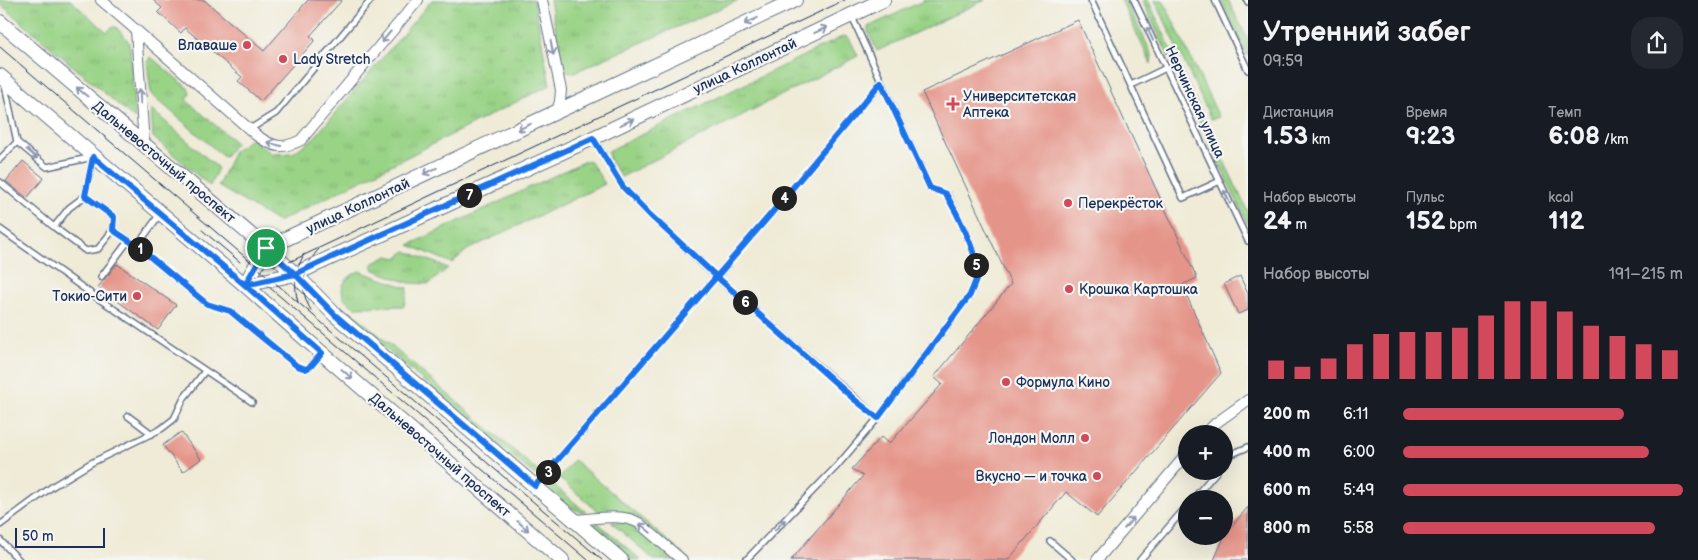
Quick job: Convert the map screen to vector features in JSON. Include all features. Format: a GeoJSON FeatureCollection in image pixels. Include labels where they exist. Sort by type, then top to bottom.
{"type":"FeatureCollection","features":[{"type":"Feature","properties":{"kind":"main road","name":"улица Коллонтай"},"geometry":{"type":"LineString","coordinates":[[266,248],[795,0]]}},
{"type":"Feature","properties":{"kind":"main road","name":"улица Коллонтай"},"geometry":{"type":"LineString","coordinates":[[245,285],[295,274],[593,138],[883,0]]}},
{"type":"Feature","properties":{"kind":"main road","name":"Дальневосточный проспект"},"geometry":{"type":"LineString","coordinates":[[0,22],[266,248],[295,274],[335,315],[621,560]]}},
{"type":"Feature","properties":{"kind":"main road","name":"Дальневосточный проспект"},"geometry":{"type":"LineString","coordinates":[[2,77],[562,560]]}},
{"type":"Feature","properties":{"kind":"main road"},"geometry":{"type":"LineString","coordinates":[[245,285],[266,248]]}},
{"type":"Feature","properties":{"kind":"street"},"geometry":{"type":"LineString","coordinates":[[101,0],[250,130],[274,146],[292,145],[301,140],[418,0]]}},
{"type":"Feature","properties":{"kind":"street"},"geometry":{"type":"LineString","coordinates":[[542,0],[560,90],[557,112]]}},
{"type":"Feature","properties":{"kind":"street"},"geometry":{"type":"LineString","coordinates":[[136,30],[144,144]]}},
{"type":"Feature","properties":{"kind":"street"},"geometry":{"type":"LineString","coordinates":[[1214,425],[1248,400]]}},
{"type":"Feature","properties":{"kind":"street"},"geometry":{"type":"LineString","coordinates":[[1097,560],[1178,464]]}},
{"type":"Feature","properties":{"kind":"street"},"geometry":{"type":"LineString","coordinates":[[575,520],[626,518],[633,520],[682,560]]}},
{"type":"Feature","properties":{"kind":"lane"},"geometry":{"type":"LineString","coordinates":[[250,130],[276,112],[371,0]]}},
{"type":"Feature","properties":{"kind":"lane"},"geometry":{"type":"LineString","coordinates":[[1091,0],[1184,198],[1220,180]]}},
{"type":"Feature","properties":{"kind":"lane","name":"Нерчинская улица"},"geometry":{"type":"LineString","coordinates":[[1134,0],[1248,241]]}},
{"type":"Feature","properties":{"kind":"lane"},"geometry":{"type":"LineString","coordinates":[[1215,0],[1248,70]]}},
{"type":"Feature","properties":{"kind":"lane"},"geometry":{"type":"LineString","coordinates":[[746,560],[837,466],[878,418],[970,295],[977,276],[975,259],[963,224],[946,194],[930,188],[851,15]]}},
{"type":"Feature","properties":{"kind":"lane"},"geometry":{"type":"LineString","coordinates":[[1130,85],[1166,68]]}},
{"type":"Feature","properties":{"kind":"lane"},"geometry":{"type":"LineString","coordinates":[[2,77],[8,94],[18,142],[47,167],[93,157],[85,196],[69,208],[54,227]]}},
{"type":"Feature","properties":{"kind":"lane"},"geometry":{"type":"LineString","coordinates":[[535,486],[770,215],[881,82]]}},
{"type":"Feature","properties":{"kind":"lane"},"geometry":{"type":"LineString","coordinates":[[593,138],[626,190],[650,215],[855,400],[878,418]]}},
{"type":"Feature","properties":{"kind":"lane"},"geometry":{"type":"LineString","coordinates":[[0,159],[18,142]]}},
{"type":"Feature","properties":{"kind":"lane"},"geometry":{"type":"LineString","coordinates":[[0,182],[86,251],[98,249],[113,230],[114,217],[85,196]]}},
{"type":"Feature","properties":{"kind":"lane"},"geometry":{"type":"LineString","coordinates":[[137,246],[160,213]]}},
{"type":"Feature","properties":{"kind":"lane"},"geometry":{"type":"LineString","coordinates":[[0,229],[96,297],[252,402]]}},
{"type":"Feature","properties":{"kind":"lane"},"geometry":{"type":"LineString","coordinates":[[113,230],[137,246],[207,304],[230,311],[297,366],[306,369],[322,353]]}},
{"type":"Feature","properties":{"kind":"lane"},"geometry":{"type":"LineString","coordinates":[[101,277],[129,240]]}},
{"type":"Feature","properties":{"kind":"lane"},"geometry":{"type":"LineString","coordinates":[[0,525],[53,486],[90,463],[162,429],[174,419],[184,398],[205,371]]}},
{"type":"Feature","properties":{"kind":"lane"},"geometry":{"type":"LineString","coordinates":[[128,416],[152,434]]}},
{"type":"Feature","properties":{"kind":"lane"},"geometry":{"type":"LineString","coordinates":[[1233,454],[1248,446]]}},
{"type":"Feature","properties":{"kind":"lane"},"geometry":{"type":"LineString","coordinates":[[1201,490],[1209,480]]}},
{"type":"Feature","properties":{"kind":"lane"},"geometry":{"type":"LineString","coordinates":[[1140,560],[1178,516]]}},
{"type":"Feature","properties":{"kind":"lane"},"geometry":{"type":"LineString","coordinates":[[0,540],[19,560]]}},
{"type":"Feature","properties":{"kind":"lane"},"geometry":{"type":"LineString","coordinates":[[1050,542],[1072,560]]}},
{"type":"Feature","properties":{"kind":"green space"},"geometry":{"type":"Polygon","coordinates":[[[0,0],[70,0],[107,32],[112,27],[116,27],[127,39],[130,47],[135,119],[0,4],[0,0]]]}},
{"type":"Feature","properties":{"kind":"green space"},"geometry":{"type":"Polygon","coordinates":[[[432,0],[534,0],[550,85],[278,222],[218,186],[234,151],[252,138],[272,154],[293,153],[314,138],[432,0]]]}},
{"type":"Feature","properties":{"kind":"green space"},"geometry":{"type":"Polygon","coordinates":[[[550,0],[739,0],[572,73],[563,69],[550,0]]]}},
{"type":"Feature","properties":{"kind":"green space"},"geometry":{"type":"Polygon","coordinates":[[[925,0],[985,0],[877,51],[868,32],[868,27],[925,0]]]}},
{"type":"Feature","properties":{"kind":"green space"},"geometry":{"type":"Polygon","coordinates":[[[1121,0],[1126,0],[1152,55],[1151,64],[1121,0]]]}},
{"type":"Feature","properties":{"kind":"green space"},"geometry":{"type":"Polygon","coordinates":[[[1142,0],[1148,0],[1248,212],[1248,225],[1142,0]]]}},
{"type":"Feature","properties":{"kind":"green space"},"geometry":{"type":"Polygon","coordinates":[[[1155,0],[1163,0],[1219,117],[1211,119],[1155,0]]]}},
{"type":"Feature","properties":{"kind":"green space"},"geometry":{"type":"Polygon","coordinates":[[[1221,0],[1228,0],[1248,40],[1248,56],[1221,0]]]}},
{"type":"Feature","properties":{"kind":"green space"},"geometry":{"type":"Polygon","coordinates":[[[844,36],[849,38],[858,56],[621,177],[609,159],[608,151],[844,36]]]}},
{"type":"Feature","properties":{"kind":"green space"},"geometry":{"type":"Polygon","coordinates":[[[150,57],[189,89],[190,94],[186,100],[236,143],[224,157],[151,94],[147,62],[150,57]]]}},
{"type":"Feature","properties":{"kind":"green space"},"geometry":{"type":"Polygon","coordinates":[[[151,109],[218,168],[210,186],[153,137],[151,109]]]}},
{"type":"Feature","properties":{"kind":"green space"},"geometry":{"type":"Polygon","coordinates":[[[585,161],[590,161],[605,184],[467,250],[452,263],[409,245],[585,161]]]}},
{"type":"Feature","properties":{"kind":"green space"},"geometry":{"type":"Polygon","coordinates":[[[406,251],[448,268],[429,284],[409,283],[374,270],[372,264],[388,256],[396,258],[406,251]]]}},
{"type":"Feature","properties":{"kind":"green space"},"geometry":{"type":"Polygon","coordinates":[[[359,271],[408,288],[404,306],[354,307],[344,298],[342,289],[345,281],[359,271]]]}},
{"type":"Feature","properties":{"kind":"green space"},"geometry":{"type":"Polygon","coordinates":[[[353,313],[539,472],[536,475],[533,474],[346,315],[353,313]]]}},
{"type":"Feature","properties":{"kind":"green space"},"geometry":{"type":"Polygon","coordinates":[[[574,460],[690,560],[686,560],[633,515],[601,514],[559,478],[574,460]]]}},
{"type":"Feature","properties":{"kind":"green space"},"geometry":{"type":"Polygon","coordinates":[[[548,480],[587,513],[575,510],[565,503],[546,485],[548,480]]]}},
{"type":"Feature","properties":{"kind":"green space"},"geometry":{"type":"Polygon","coordinates":[[[611,522],[624,522],[636,527],[674,560],[654,560],[611,522]]]}},
{"type":"Feature","properties":{"kind":"green space"},"geometry":{"type":"Polygon","coordinates":[[[598,523],[641,560],[632,560],[594,526],[594,524],[598,523]]]}},
{"type":"Feature","properties":{"kind":"building"},"geometry":{"type":"Polygon","coordinates":[[[153,0],[204,0],[264,51],[308,0],[342,0],[310,36],[315,40],[261,101],[238,81],[242,77],[185,28],[181,33],[158,12],[162,8],[153,0]]]}},
{"type":"Feature","properties":{"kind":"building"},"geometry":{"type":"Polygon","coordinates":[[[1078,20],[1197,278],[1182,285],[1221,373],[1097,517],[1066,492],[1008,560],[791,560],[863,476],[852,469],[881,437],[889,444],[942,384],[934,377],[1011,284],[922,92],[1078,20]]]}},
{"type":"Feature","properties":{"kind":"building"},"geometry":{"type":"Polygon","coordinates":[[[23,161],[44,178],[27,198],[6,181],[23,161]]]}},
{"type":"Feature","properties":{"kind":"building","name":"Токио-Сити"},"geometry":{"type":"Polygon","coordinates":[[[117,264],[176,305],[158,330],[98,287],[117,264]]]}},
{"type":"Feature","properties":{"kind":"building"},"geometry":{"type":"Polygon","coordinates":[[[1240,276],[1248,294],[1248,310],[1238,314],[1224,284],[1240,276]]]}},
{"type":"Feature","properties":{"kind":"building"},"geometry":{"type":"Polygon","coordinates":[[[181,432],[201,459],[183,472],[163,445],[181,432]]]}},
{"type":"Feature","properties":{"kind":"building"},"geometry":{"type":"Polygon","coordinates":[[[1248,507],[1248,560],[1214,560],[1221,545],[1233,545],[1233,525],[1248,507]]]}},
{"type":"Feature","properties":{"kind":"tram line"},"geometry":{"type":"LineString","coordinates":[[254,263],[263,265],[285,264],[845,0]]}},
{"type":"Feature","properties":{"kind":"tram line"},"geometry":{"type":"LineString","coordinates":[[0,47],[602,560]]}},
{"type":"Feature","properties":{"kind":"tram line"},"geometry":{"type":"LineString","coordinates":[[202,230],[240,262]]}},
{"type":"Feature","properties":{"kind":"tram line"},"geometry":{"type":"LineString","coordinates":[[311,310],[305,294],[304,278],[309,263],[319,249]]}},
{"type":"Feature","properties":{"kind":"tram line"},"geometry":{"type":"LineString","coordinates":[[298,302],[296,278],[304,254]]}},
{"type":"Feature","properties":{"kind":"tram line"},"geometry":{"type":"LineString","coordinates":[[255,275],[588,560]]}},
{"type":"Feature","properties":{"kind":"place","name":"Влаваше"},"geometry":{"type":"Point","coordinates":[247,45]}},
{"type":"Feature","properties":{"kind":"place","name":"Lady Stretch"},"geometry":{"type":"Point","coordinates":[283,59]}},
{"type":"Feature","properties":{"kind":"place","name":"Университетская Аптека"},"geometry":{"type":"Point","coordinates":[953,104]}},
{"type":"Feature","properties":{"kind":"place","name":"Перекрёсток"},"geometry":{"type":"Point","coordinates":[1068,203]}},
{"type":"Feature","properties":{"kind":"place","name":"Крошка Картошка"},"geometry":{"type":"Point","coordinates":[1069,289]}},
{"type":"Feature","properties":{"kind":"place","name":"Токио-Сити"},"geometry":{"type":"Point","coordinates":[137,296]}},
{"type":"Feature","properties":{"kind":"place","name":"Формула Кино"},"geometry":{"type":"Point","coordinates":[1006,382]}},
{"type":"Feature","properties":{"kind":"place","name":"Лондон Молл"},"geometry":{"type":"Point","coordinates":[1085,438]}},
{"type":"Feature","properties":{"kind":"place","name":"Вкусно — и точка"},"geometry":{"type":"Point","coordinates":[1097,476]}},
{"type":"Feature","properties":{"kind":"route"},"geometry":{"type":"LineString","coordinates":[[266,248],[245,285],[93,157],[85,196],[114,217],[113,230],[137,246],[207,304],[230,311],[297,366],[306,369],[322,353],[245,285],[295,274],[335,315],[535,486],[548,473],[716,276],[770,215],[881,82],[930,188],[946,194],[963,224],[975,259],[977,276],[970,295],[878,418],[855,400],[716,276],[650,215],[623,187],[593,138],[295,274],[266,248]]}}]}
